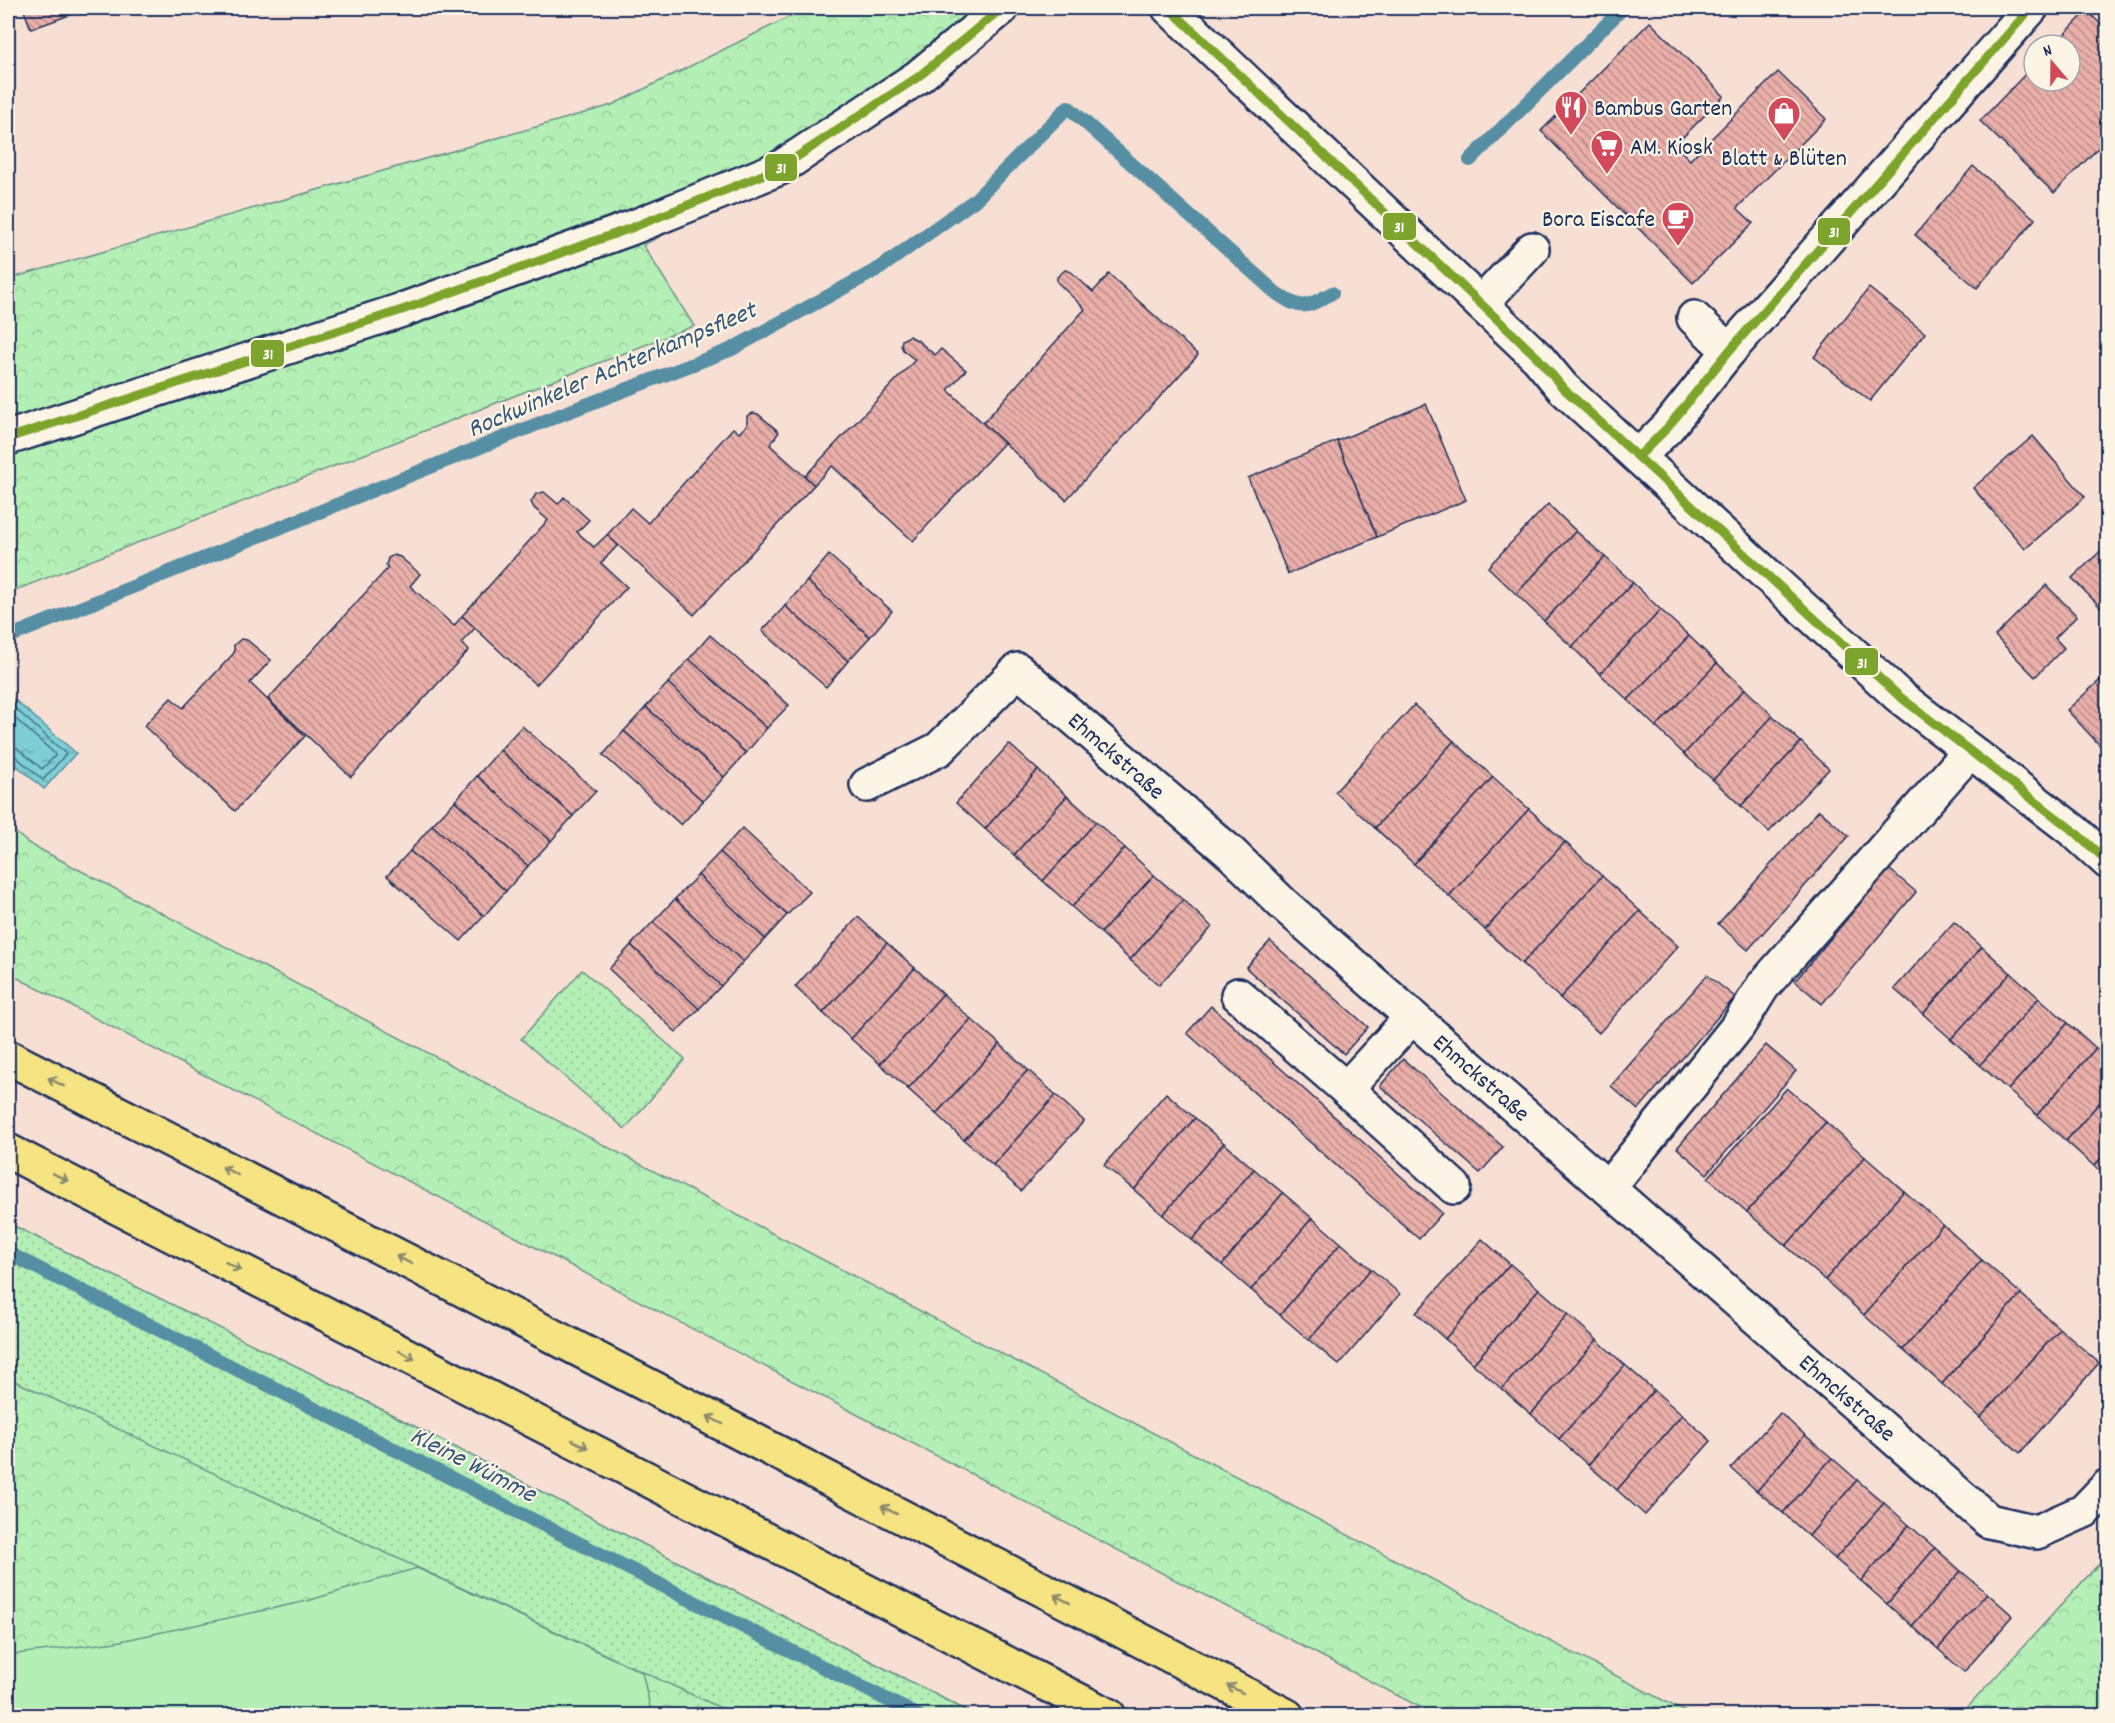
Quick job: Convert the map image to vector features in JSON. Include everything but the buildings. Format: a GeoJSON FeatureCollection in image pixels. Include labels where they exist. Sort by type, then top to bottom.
{"type":"FeatureCollection","features":[{"type":"Feature","properties":{"kind":"highway"},"geometry":{"type":"LineString","coordinates":[[8,1057],[1287,1716]]}},
{"type":"Feature","properties":{"kind":"highway"},"geometry":{"type":"LineString","coordinates":[[8,1151],[1109,1716]]}},
{"type":"Feature","properties":{"kind":"street"},"geometry":{"type":"LineString","coordinates":[[8,438],[402,310],[631,228],[780,168],[918,77],[1002,8]]}},
{"type":"Feature","properties":{"kind":"street"},"geometry":{"type":"LineString","coordinates":[[1168,8],[1538,358],[1563,388],[1899,696],[2076,832],[2108,862]]}},
{"type":"Feature","properties":{"kind":"street"},"geometry":{"type":"LineString","coordinates":[[1639,456],[1668,427],[1730,351],[2031,8]]}},
{"type":"Feature","properties":{"kind":"street"},"geometry":{"type":"LineString","coordinates":[[1481,304],[1532,249]]}},
{"type":"Feature","properties":{"kind":"street"},"geometry":{"type":"LineString","coordinates":[[1694,318],[1730,351]]}},
{"type":"Feature","properties":{"kind":"street","name":"Ehmckstraße"},"geometry":{"type":"LineString","coordinates":[[867,785],[939,749],[1018,670],[1232,854],[1283,903],[1412,1017],[1989,1521],[2037,1532],[2084,1511],[2108,1486]]}},
{"type":"Feature","properties":{"kind":"street"},"geometry":{"type":"LineString","coordinates":[[1609,1187],[1738,1026],[1762,986],[1970,751]]}},
{"type":"Feature","properties":{"kind":"street"},"geometry":{"type":"LineString","coordinates":[[1238,995],[1454,1187]]}},
{"type":"Feature","properties":{"kind":"street"},"geometry":{"type":"LineString","coordinates":[[1346,1089],[1412,1017]]}},
{"type":"Feature","properties":{"kind":"green space"},"geometry":{"type":"Polygon","coordinates":[[[807,8],[1014,8],[785,174],[643,245],[694,326],[8,593],[8,279],[612,105],[807,8]]]}},
{"type":"Feature","properties":{"kind":"green space"},"geometry":{"type":"Polygon","coordinates":[[[8,826],[28,843],[1691,1715],[1435,1715],[8,973],[8,826]]]}},
{"type":"Feature","properties":{"kind":"green space"},"geometry":{"type":"Polygon","coordinates":[[[582,970],[685,1059],[625,1129],[521,1039],[582,970]]]}},
{"type":"Feature","properties":{"kind":"green space"},"geometry":{"type":"Polygon","coordinates":[[[8,1223],[342,1389],[975,1715],[652,1715],[642,1672],[417,1568],[307,1601],[116,1642],[8,1655],[8,1223]]]}},
{"type":"Feature","properties":{"kind":"green space"},"geometry":{"type":"Polygon","coordinates":[[[8,1223],[342,1389],[975,1715],[736,1715],[8,1378],[8,1223]]]}},
{"type":"Feature","properties":{"kind":"green space"},"geometry":{"type":"Polygon","coordinates":[[[8,1378],[736,1715],[8,1716],[8,1378]]]}},
{"type":"Feature","properties":{"kind":"green space"},"geometry":{"type":"Polygon","coordinates":[[[2107,1555],[2107,1715],[1960,1715],[1968,1707],[2107,1555]]]}},
{"type":"Feature","properties":{"kind":"water"},"geometry":{"type":"Polygon","coordinates":[[[8,694],[76,753],[44,789],[8,758],[8,694]]]}},
{"type":"Feature","properties":{"kind":"waterway","name":"Rockwinkeler Achterkampsfleet"},"geometry":{"type":"LineString","coordinates":[[1470,160],[1623,8]]}},
{"type":"Feature","properties":{"kind":"waterway","name":"Rockwinkeler Achterkampsfleet"},"geometry":{"type":"LineString","coordinates":[[8,637],[565,413],[730,350],[880,268],[975,200],[1068,107],[1276,293],[1298,305],[1316,302],[1332,293]]}},
{"type":"Feature","properties":{"kind":"waterway","name":"Kleine Wümme"},"geometry":{"type":"LineString","coordinates":[[8,1253],[919,1716]]}},
{"type":"Feature","properties":{"kind":"transit line","name":"31"},"geometry":{"type":"LineString","coordinates":[[8,438],[402,310],[631,228],[780,168],[918,77],[1002,8]]}},
{"type":"Feature","properties":{"kind":"transit line","name":"31"},"geometry":{"type":"LineString","coordinates":[[1169,8],[1538,358],[1563,388],[1899,696],[2075,832],[2108,862]]}},
{"type":"Feature","properties":{"kind":"transit line","name":"31"},"geometry":{"type":"LineString","coordinates":[[1639,456],[1668,427],[1729,351],[2031,8]]}},
{"type":"Feature","properties":{"kind":"place","name":"Bambus Garten"},"geometry":{"type":"Point","coordinates":[1571,136]}},
{"type":"Feature","properties":{"kind":"place","name":"Blatt & Blüten"},"geometry":{"type":"Point","coordinates":[1784,142]}},
{"type":"Feature","properties":{"kind":"place","name":"AM. Kiosk"},"geometry":{"type":"Point","coordinates":[1607,175]}},
{"type":"Feature","properties":{"kind":"place","name":"Bora Eiscafe"},"geometry":{"type":"Point","coordinates":[1678,247]}}]}
